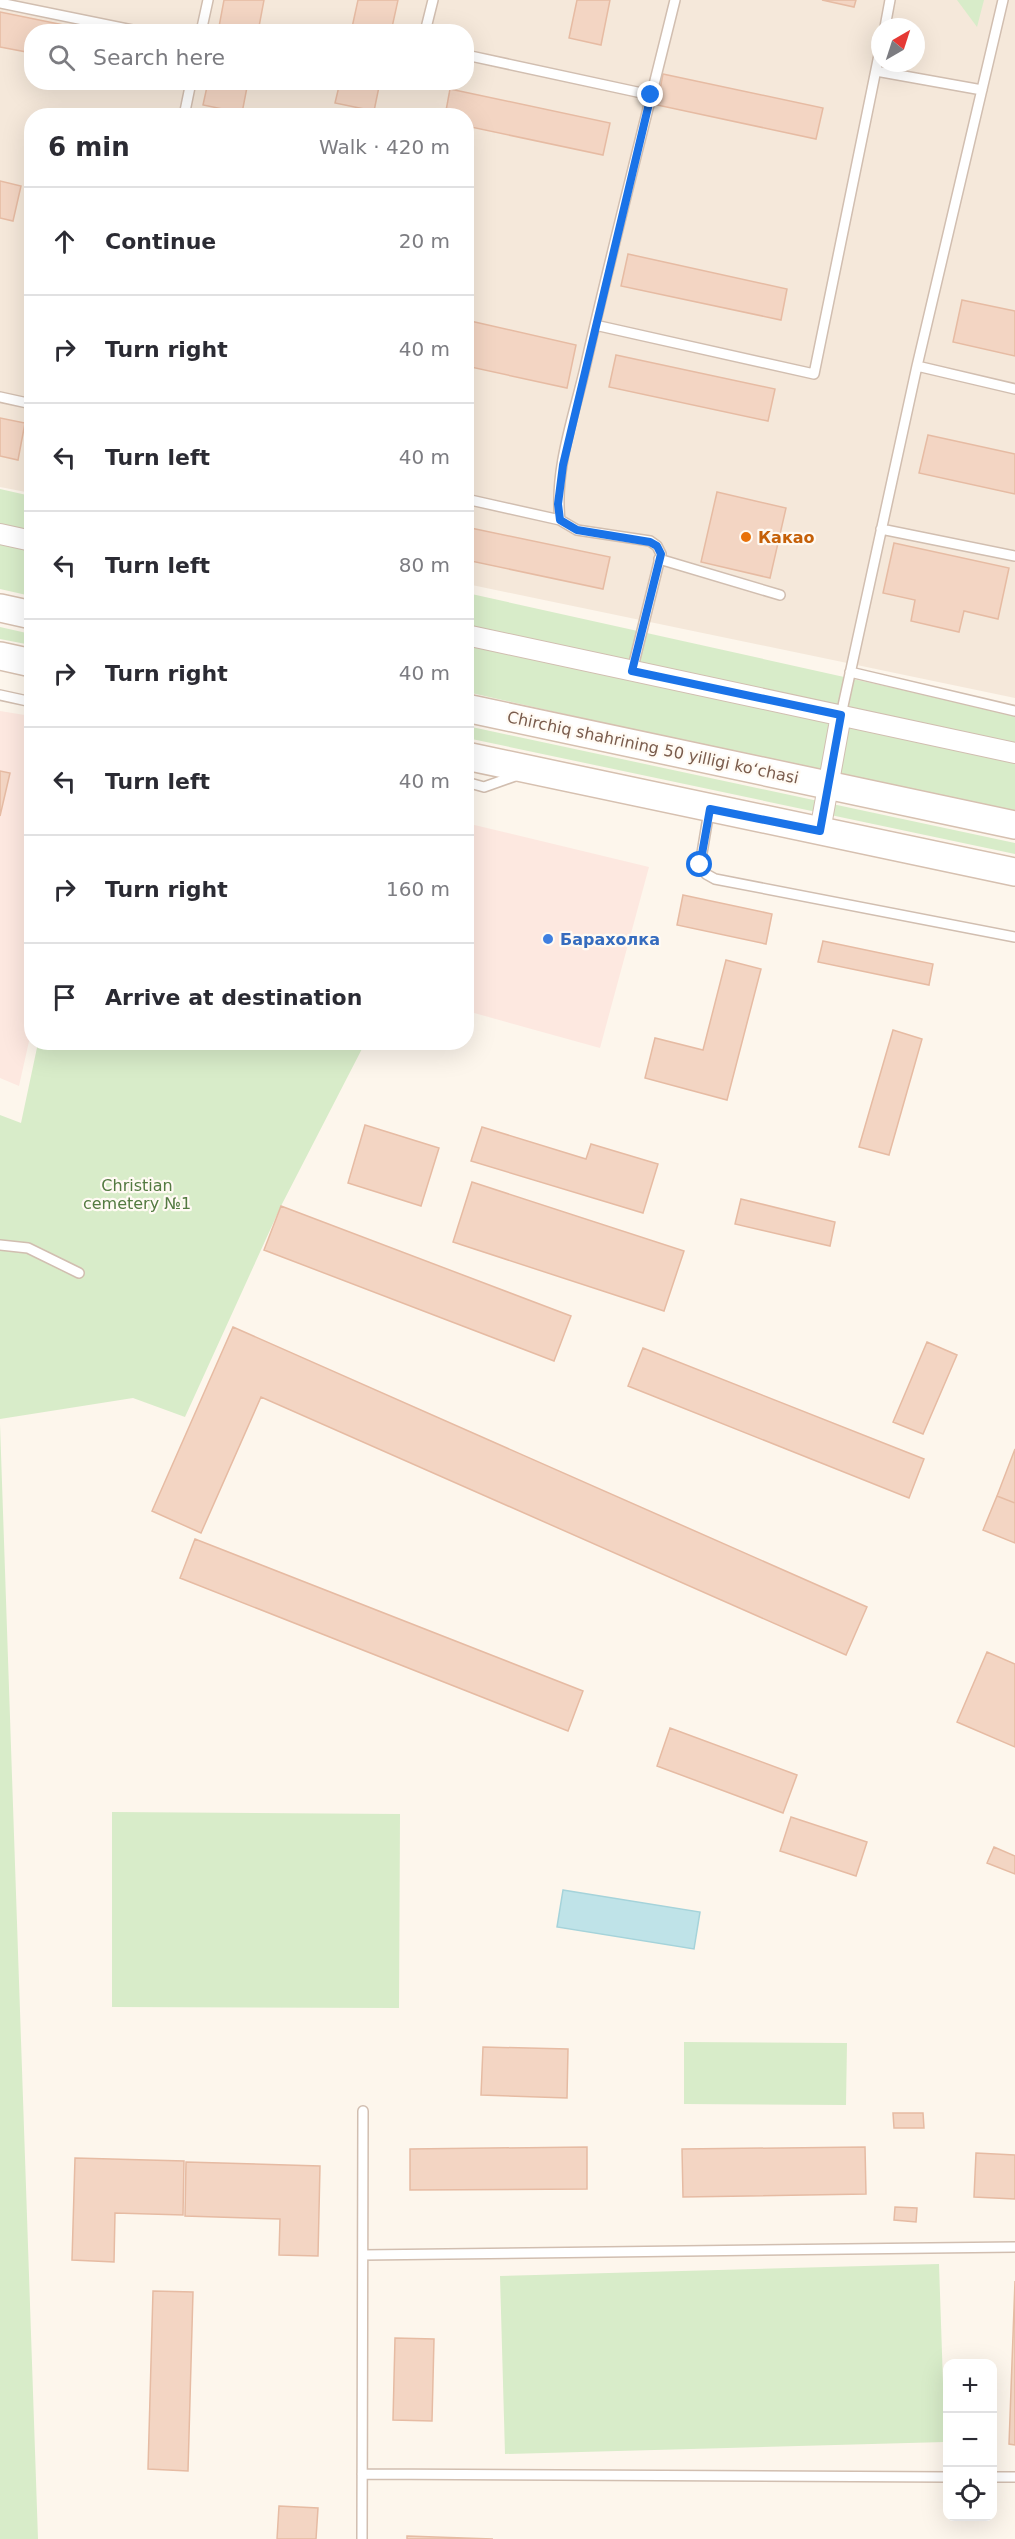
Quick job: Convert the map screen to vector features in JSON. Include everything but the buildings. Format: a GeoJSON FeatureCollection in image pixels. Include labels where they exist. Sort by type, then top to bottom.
{"type":"FeatureCollection","features":[{"type":"Feature","properties":{"kind":"main road"},"geometry":{"type":"LineString","coordinates":[[0,608],[24,613]]}},
{"type":"Feature","properties":{"kind":"main road"},"geometry":{"type":"LineString","coordinates":[[0,656],[24,661]]}},
{"type":"Feature","properties":{"kind":"main road","name":"Chirchiq shahrining 50 yilligi koʻchasi"},"geometry":{"type":"LineString","coordinates":[[474,710],[1015,825]]}},
{"type":"Feature","properties":{"kind":"main road"},"geometry":{"type":"LineString","coordinates":[[474,758],[1015,872]]}},
{"type":"Feature","properties":{"kind":"street"},"geometry":{"type":"LineString","coordinates":[[0,534],[24,539]]}},
{"type":"Feature","properties":{"kind":"street"},"geometry":{"type":"LineString","coordinates":[[474,637],[1015,753]]}},
{"type":"Feature","properties":{"kind":"street"},"geometry":{"type":"LineString","coordinates":[[820,831],[841,715]]}},
{"type":"Feature","properties":{"kind":"lane"},"geometry":{"type":"LineString","coordinates":[[203,24],[208,0]]}},
{"type":"Feature","properties":{"kind":"lane"},"geometry":{"type":"LineString","coordinates":[[427,24],[432,0]]}},
{"type":"Feature","properties":{"kind":"lane"},"geometry":{"type":"LineString","coordinates":[[560,520],[558,504],[563,465],[675,0]]}},
{"type":"Feature","properties":{"kind":"lane"},"geometry":{"type":"LineString","coordinates":[[887,18],[890,0]]}},
{"type":"Feature","properties":{"kind":"lane"},"geometry":{"type":"LineString","coordinates":[[841,715],[917,366],[1003,0]]}},
{"type":"Feature","properties":{"kind":"lane"},"geometry":{"type":"LineString","coordinates":[[0,3],[103,24]]}},
{"type":"Feature","properties":{"kind":"lane"},"geometry":{"type":"LineString","coordinates":[[474,56],[651,95]]}},
{"type":"Feature","properties":{"kind":"lane"},"geometry":{"type":"LineString","coordinates":[[595,325],[814,374],[876,72]]}},
{"type":"Feature","properties":{"kind":"lane"},"geometry":{"type":"LineString","coordinates":[[882,72],[982,90]]}},
{"type":"Feature","properties":{"kind":"lane"},"geometry":{"type":"LineString","coordinates":[[186,108],[189,90]]}},
{"type":"Feature","properties":{"kind":"lane"},"geometry":{"type":"LineString","coordinates":[[917,366],[1015,389]]}},
{"type":"Feature","properties":{"kind":"lane"},"geometry":{"type":"LineString","coordinates":[[0,397],[24,402]]}},
{"type":"Feature","properties":{"kind":"lane"},"geometry":{"type":"LineString","coordinates":[[474,501],[560,520],[577,530],[650,542],[657,546],[661,554],[632,671]]}},
{"type":"Feature","properties":{"kind":"lane"},"geometry":{"type":"LineString","coordinates":[[881,529],[1015,556]]}},
{"type":"Feature","properties":{"kind":"lane"},"geometry":{"type":"LineString","coordinates":[[659,559],[780,595]]}},
{"type":"Feature","properties":{"kind":"lane"},"geometry":{"type":"LineString","coordinates":[[850,672],[1015,711]]}},
{"type":"Feature","properties":{"kind":"lane"},"geometry":{"type":"LineString","coordinates":[[0,695],[24,700]]}},
{"type":"Feature","properties":{"kind":"lane"},"geometry":{"type":"LineString","coordinates":[[474,784],[484,787],[533,770]]}},
{"type":"Feature","properties":{"kind":"lane"},"geometry":{"type":"LineString","coordinates":[[710,809],[700,865],[706,874],[715,879],[1015,937]]}},
{"type":"Feature","properties":{"kind":"lane"},"geometry":{"type":"LineString","coordinates":[[0,1245],[28,1248],[79,1273]]}},
{"type":"Feature","properties":{"kind":"lane"},"geometry":{"type":"LineString","coordinates":[[362,2539],[363,2111]]}},
{"type":"Feature","properties":{"kind":"lane"},"geometry":{"type":"LineString","coordinates":[[363,2255],[1015,2247]]}},
{"type":"Feature","properties":{"kind":"lane"},"geometry":{"type":"LineString","coordinates":[[362,2474],[943,2477]]}},
{"type":"Feature","properties":{"kind":"lane"},"geometry":{"type":"LineString","coordinates":[[997,2477],[1015,2477]]}},
{"type":"Feature","properties":{"kind":"shaded area"},"geometry":{"type":"Polygon","coordinates":[[[0,0],[1015,0],[1015,698],[474,585],[474,108],[24,108],[24,492],[0,487],[0,0]]]}},
{"type":"Feature","properties":{"kind":"shaded area"},"geometry":{"type":"Polygon","coordinates":[[[0,711],[24,715],[24,1050],[27,1050],[19,1086],[0,1078],[0,711]]]}},
{"type":"Feature","properties":{"kind":"shaded area","name":"Барахолка"},"geometry":{"type":"Polygon","coordinates":[[[474,825],[649,867],[600,1048],[474,1013],[474,825]]]}},
{"type":"Feature","properties":{"kind":"green space"},"geometry":{"type":"Polygon","coordinates":[[[957,0],[984,0],[977,27],[957,0]]]}},
{"type":"Feature","properties":{"kind":"green space"},"geometry":{"type":"Polygon","coordinates":[[[0,489],[24,494],[24,594],[0,589],[0,489]]]}},
{"type":"Feature","properties":{"kind":"green space"},"geometry":{"type":"Polygon","coordinates":[[[474,595],[1015,715],[1015,815],[474,694],[474,595]]]}},
{"type":"Feature","properties":{"kind":"green space"},"geometry":{"type":"Polygon","coordinates":[[[0,627],[24,632],[24,644],[0,639],[0,627]]]}},
{"type":"Feature","properties":{"kind":"green space"},"geometry":{"type":"Polygon","coordinates":[[[474,727],[1015,843],[1015,854],[474,739],[474,727]]]}},
{"type":"Feature","properties":{"kind":"green space","name":"Christian cemetery №1"},"geometry":{"type":"Polygon","coordinates":[[[37,1050],[361,1050],[281,1206],[185,1417],[133,1398],[0,1419],[0,1115],[21,1123],[37,1050]]]}},
{"type":"Feature","properties":{"kind":"green space"},"geometry":{"type":"Polygon","coordinates":[[[0,1424],[38,2539],[0,2539],[0,1424]]]}},
{"type":"Feature","properties":{"kind":"green space"},"geometry":{"type":"Polygon","coordinates":[[[112,1812],[400,1814],[399,2008],[112,2007],[112,1812]]]}},
{"type":"Feature","properties":{"kind":"green space"},"geometry":{"type":"Polygon","coordinates":[[[684,2042],[847,2043],[846,2105],[684,2104],[684,2042]]]}},
{"type":"Feature","properties":{"kind":"green space"},"geometry":{"type":"Polygon","coordinates":[[[939,2264],[943,2442],[505,2454],[500,2276],[939,2264]]]}},
{"type":"Feature","properties":{"kind":"water"},"geometry":{"type":"Polygon","coordinates":[[[563,1890],[700,1912],[694,1949],[557,1927],[563,1890]]]}},
{"type":"Feature","properties":{"kind":"place","name":"Какао"},"geometry":{"type":"Point","coordinates":[746,537]}},
{"type":"Feature","properties":{"kind":"place","name":"Барахолка"},"geometry":{"type":"Point","coordinates":[548,939]}},
{"type":"Feature","properties":{"kind":"route"},"geometry":{"type":"LineString","coordinates":[[651,95],[563,465],[558,504],[560,520],[577,530],[650,542],[657,546],[661,554],[632,671],[841,715],[820,831],[710,809],[700,865]]}}]}
